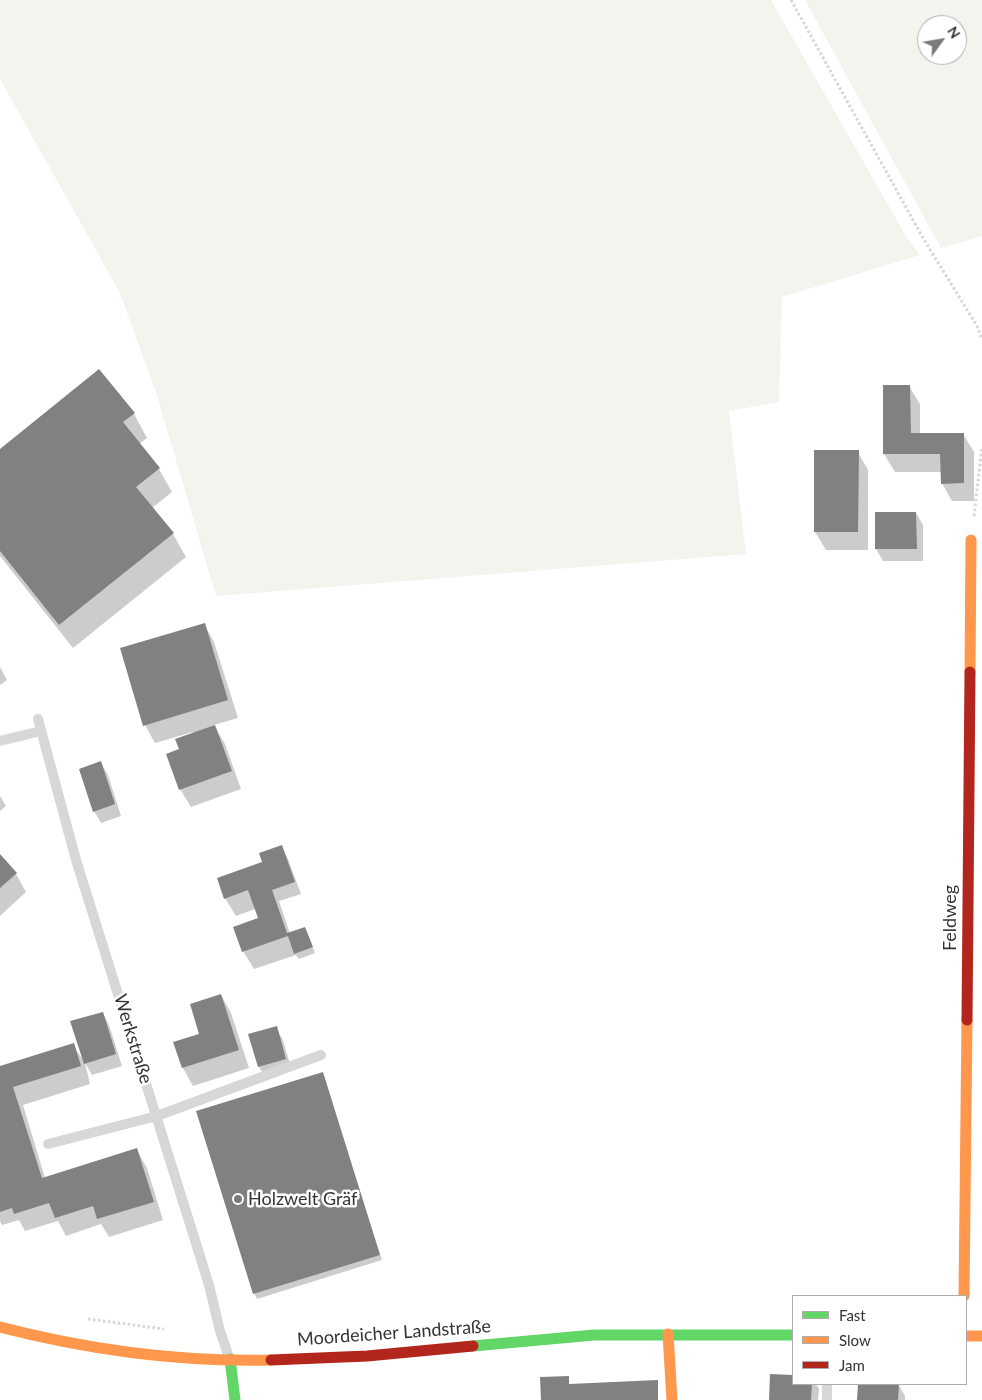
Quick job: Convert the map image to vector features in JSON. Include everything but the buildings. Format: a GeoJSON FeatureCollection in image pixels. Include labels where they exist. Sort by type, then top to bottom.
{"type":"FeatureCollection","features":[{"type":"Feature","properties":{"kind":"street","name":"Feldweg"},"geometry":{"type":"LineString","coordinates":[[964,1295],[971,540]]}},
{"type":"Feature","properties":{"kind":"street","name":"Moordeicher Landstraße"},"geometry":{"type":"LineString","coordinates":[[0,1327],[34,1336],[142,1355],[230,1359],[337,1358],[417,1352],[565,1336],[668,1334],[792,1335]]}},
{"type":"Feature","properties":{"kind":"street"},"geometry":{"type":"LineString","coordinates":[[668,1334],[672,1400]]}},
{"type":"Feature","properties":{"kind":"street"},"geometry":{"type":"LineString","coordinates":[[967,1336],[982,1336]]}},
{"type":"Feature","properties":{"kind":"street"},"geometry":{"type":"LineString","coordinates":[[230,1359],[235,1400]]}},
{"type":"Feature","properties":{"kind":"lane","name":"Werkstraße"},"geometry":{"type":"LineString","coordinates":[[38,718],[76,860],[210,1285],[220,1330],[230,1359]]}},
{"type":"Feature","properties":{"kind":"lane"},"geometry":{"type":"LineString","coordinates":[[0,741],[41,731]]}},
{"type":"Feature","properties":{"kind":"lane"},"geometry":{"type":"LineString","coordinates":[[48,1144],[157,1116],[321,1055]]}},
{"type":"Feature","properties":{"kind":"lane"},"geometry":{"type":"LineString","coordinates":[[827,1385],[828,1400]]}},
{"type":"Feature","properties":{"kind":"path"},"geometry":{"type":"LineString","coordinates":[[791,0],[923,238],[972,318],[982,340]]}},
{"type":"Feature","properties":{"kind":"path"},"geometry":{"type":"LineString","coordinates":[[971,540],[982,447]]}},
{"type":"Feature","properties":{"kind":"path"},"geometry":{"type":"LineString","coordinates":[[81,1318],[166,1329]]}},
{"type":"Feature","properties":{"kind":"shaded area"},"geometry":{"type":"Polygon","coordinates":[[[0,0],[771,0],[907,238],[920,255],[782,297],[779,402],[729,411],[746,554],[216,596],[156,392],[119,291],[0,79],[0,0]]]}},
{"type":"Feature","properties":{"kind":"shaded area"},"geometry":{"type":"Polygon","coordinates":[[[805,0],[982,0],[982,236],[941,248],[805,0]]]}},
{"type":"Feature","properties":{"kind":"traffic: fast"},"geometry":{"type":"LineString","coordinates":[[473,1346],[594,1335],[792,1335]]}},
{"type":"Feature","properties":{"kind":"traffic: fast"},"geometry":{"type":"LineString","coordinates":[[230,1359],[235,1400]]}},
{"type":"Feature","properties":{"kind":"traffic: slow"},"geometry":{"type":"LineString","coordinates":[[970,672],[971,540]]}},
{"type":"Feature","properties":{"kind":"traffic: slow"},"geometry":{"type":"LineString","coordinates":[[964,1295],[967,1020]]}},
{"type":"Feature","properties":{"kind":"traffic: slow"},"geometry":{"type":"LineString","coordinates":[[0,1327],[67,1342],[134,1353],[202,1359],[271,1360]]}},
{"type":"Feature","properties":{"kind":"traffic: slow"},"geometry":{"type":"LineString","coordinates":[[668,1334],[672,1400]]}},
{"type":"Feature","properties":{"kind":"traffic: slow"},"geometry":{"type":"LineString","coordinates":[[967,1336],[982,1336]]}},
{"type":"Feature","properties":{"kind":"traffic: jam"},"geometry":{"type":"LineString","coordinates":[[967,1020],[970,672]]}},
{"type":"Feature","properties":{"kind":"traffic: jam"},"geometry":{"type":"LineString","coordinates":[[271,1360],[367,1356],[473,1346]]}},
{"type":"Feature","properties":{"kind":"place","name":"Holzwelt Gräf"},"geometry":{"type":"Point","coordinates":[238,1199]}}]}
